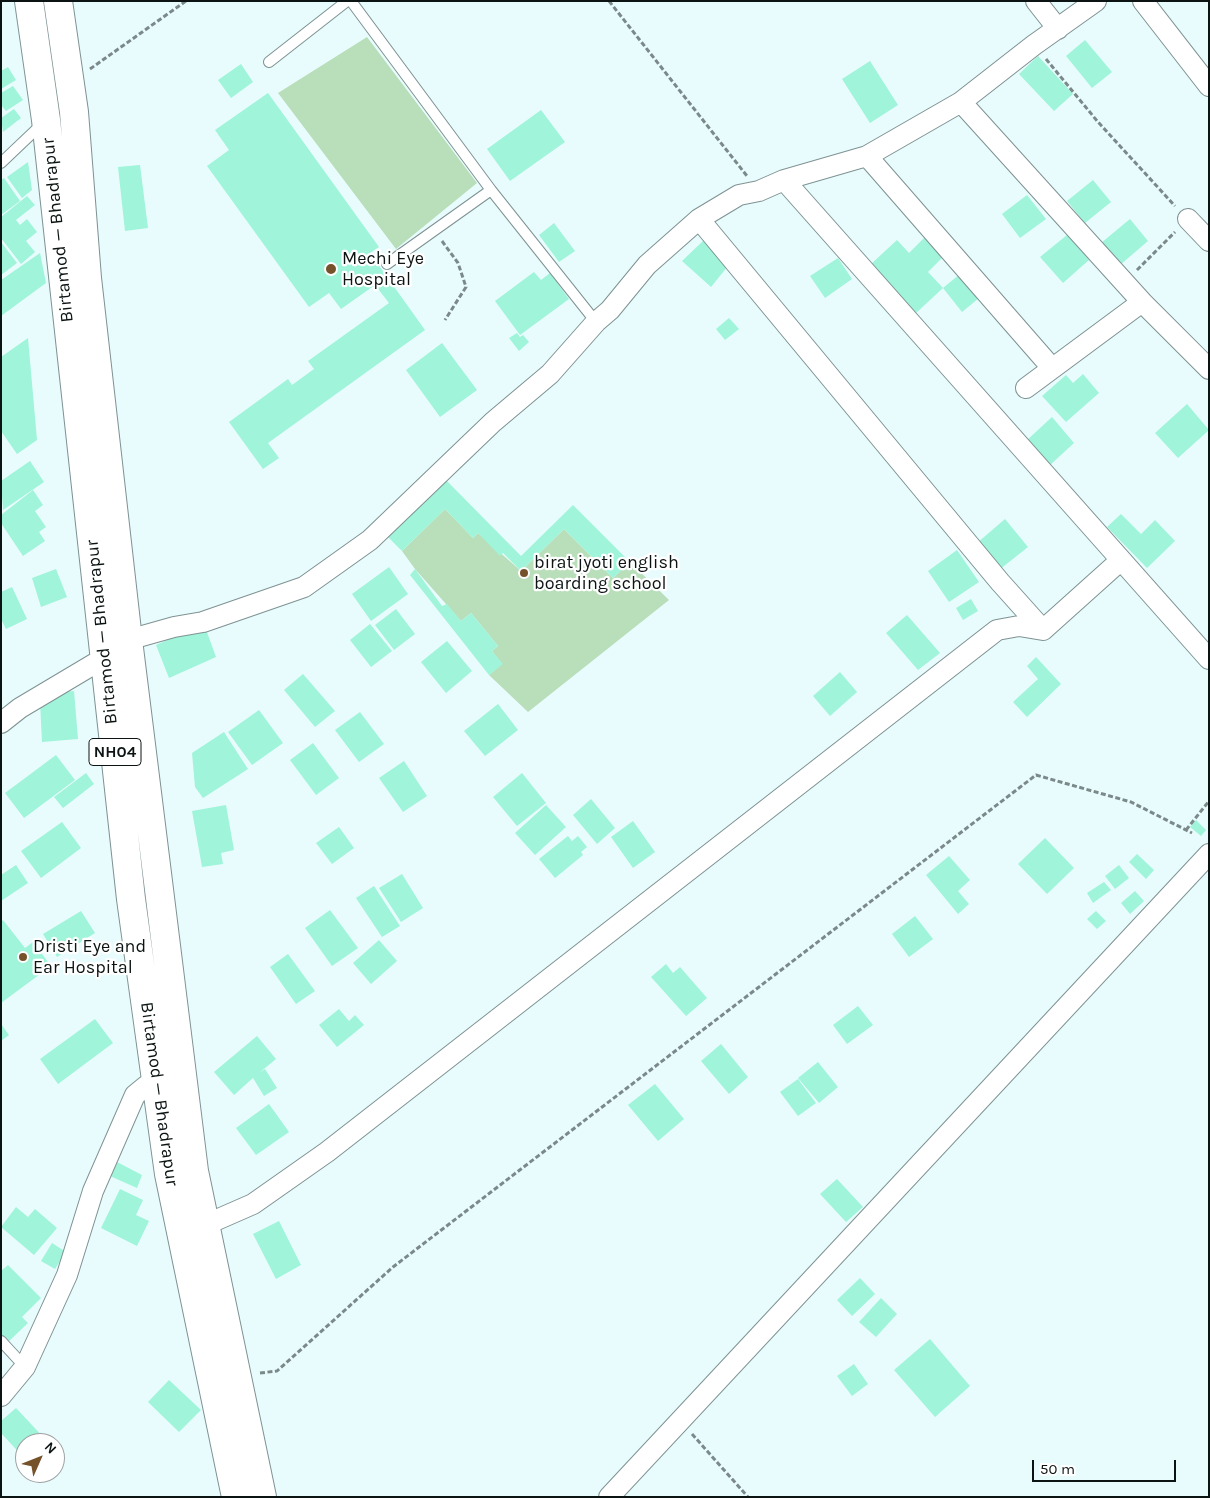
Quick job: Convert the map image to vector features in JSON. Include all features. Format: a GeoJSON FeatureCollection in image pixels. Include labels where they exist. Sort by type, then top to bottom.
{"type":"FeatureCollection","features":[{"type":"Feature","properties":{"kind":"main road","name":"Birtamod — Bhadrapur"},"geometry":{"type":"LineString","coordinates":[[29,1],[46,120],[75,277],[128,640],[162,1030],[156,1083],[169,1174],[236,1497]]}},
{"type":"Feature","properties":{"kind":"main road","name":"Birtamod — Bhadrapur"},"geometry":{"type":"LineString","coordinates":[[58,1],[74,112],[75,277],[104,658],[131,899],[194,1171],[262,1497]]}},
{"type":"Feature","properties":{"kind":"street"},"geometry":{"type":"LineString","coordinates":[[1036,1],[1058,29]]}},
{"type":"Feature","properties":{"kind":"street"},"geometry":{"type":"LineString","coordinates":[[1,723],[20,708],[104,658],[128,640],[174,627],[203,622],[304,587],[370,540],[493,422],[550,374],[596,322],[610,310],[648,264],[699,219],[739,195],[759,191],[784,180],[867,156],[961,102],[1034,45],[1096,1]]}},
{"type":"Feature","properties":{"kind":"street"},"geometry":{"type":"LineString","coordinates":[[1143,1],[1209,86]]}},
{"type":"Feature","properties":{"kind":"street"},"geometry":{"type":"LineString","coordinates":[[961,102],[1124,283],[1209,369]]}},
{"type":"Feature","properties":{"kind":"street"},"geometry":{"type":"LineString","coordinates":[[867,156],[1052,368]]}},
{"type":"Feature","properties":{"kind":"street"},"geometry":{"type":"LineString","coordinates":[[784,180],[1209,660]]}},
{"type":"Feature","properties":{"kind":"street"},"geometry":{"type":"LineString","coordinates":[[699,219],[1000,582],[1043,630]]}},
{"type":"Feature","properties":{"kind":"street"},"geometry":{"type":"LineString","coordinates":[[1188,220],[1209,241]]}},
{"type":"Feature","properties":{"kind":"street"},"geometry":{"type":"LineString","coordinates":[[1026,388],[1142,302]]}},
{"type":"Feature","properties":{"kind":"street"},"geometry":{"type":"LineString","coordinates":[[1043,630],[1121,560]]}},
{"type":"Feature","properties":{"kind":"street"},"geometry":{"type":"LineString","coordinates":[[205,1225],[253,1204],[327,1152],[997,630],[1019,626],[1043,630]]}},
{"type":"Feature","properties":{"kind":"street"},"geometry":{"type":"LineString","coordinates":[[609,1497],[1209,854]]}},
{"type":"Feature","properties":{"kind":"street"},"geometry":{"type":"LineString","coordinates":[[1,1396],[25,1367],[67,1274],[93,1191],[135,1094],[146,1086],[156,1083]]}},
{"type":"Feature","properties":{"kind":"lane"},"geometry":{"type":"LineString","coordinates":[[269,62],[347,1]]}},
{"type":"Feature","properties":{"kind":"lane"},"geometry":{"type":"LineString","coordinates":[[351,1],[491,190],[596,322]]}},
{"type":"Feature","properties":{"kind":"lane"},"geometry":{"type":"LineString","coordinates":[[1,163],[46,120]]}},
{"type":"Feature","properties":{"kind":"lane"},"geometry":{"type":"LineString","coordinates":[[387,264],[491,190]]}},
{"type":"Feature","properties":{"kind":"lane"},"geometry":{"type":"LineString","coordinates":[[1,1341],[25,1367]]}},
{"type":"Feature","properties":{"kind":"path"},"geometry":{"type":"LineString","coordinates":[[89,70],[186,1]]}},
{"type":"Feature","properties":{"kind":"path"},"geometry":{"type":"LineString","coordinates":[[609,1],[759,191]]}},
{"type":"Feature","properties":{"kind":"path"},"geometry":{"type":"LineString","coordinates":[[1034,45],[1098,122],[1188,220],[1124,283]]}},
{"type":"Feature","properties":{"kind":"path"},"geometry":{"type":"LineString","coordinates":[[434,230],[458,263],[466,287],[444,320]]}},
{"type":"Feature","properties":{"kind":"path"},"geometry":{"type":"LineString","coordinates":[[237,1376],[277,1371],[393,1267],[1036,775],[1131,802],[1192,832]]}},
{"type":"Feature","properties":{"kind":"path"},"geometry":{"type":"LineString","coordinates":[[1186,830],[1209,801]]}},
{"type":"Feature","properties":{"kind":"path"},"geometry":{"type":"LineString","coordinates":[[680,1420],[748,1497]]}},
{"type":"Feature","properties":{"kind":"green space"},"geometry":{"type":"Polygon","coordinates":[[[367,37],[477,183],[396,249],[278,93],[367,37]]]}},
{"type":"Feature","properties":{"kind":"green space"},"geometry":{"type":"Polygon","coordinates":[[[445,509],[473,538],[478,533],[521,571],[564,529],[613,578],[630,562],[669,600],[528,712],[489,675],[502,664],[492,651],[498,646],[471,613],[461,621],[415,569],[402,551],[445,509]]]}},
{"type":"Feature","properties":{"kind":"building"},"geometry":{"type":"Polygon","coordinates":[[[1085,40],[1112,72],[1092,88],[1066,56],[1085,40]]]}},
{"type":"Feature","properties":{"kind":"building"},"geometry":{"type":"Polygon","coordinates":[[[1038,56],[1073,94],[1054,111],[1019,74],[1038,56]]]}},
{"type":"Feature","properties":{"kind":"building"},"geometry":{"type":"Polygon","coordinates":[[[870,61],[898,105],[870,123],[842,79],[870,61]]]}},
{"type":"Feature","properties":{"kind":"building"},"geometry":{"type":"Polygon","coordinates":[[[241,64],[253,82],[231,98],[218,80],[241,64]]]}},
{"type":"Feature","properties":{"kind":"building"},"geometry":{"type":"Polygon","coordinates":[[[8,67],[16,80],[1,89],[1,71],[8,67]]]}},
{"type":"Feature","properties":{"kind":"building"},"geometry":{"type":"Polygon","coordinates":[[[13,86],[23,100],[6,111],[1,105],[1,93],[13,86]]]}},
{"type":"Feature","properties":{"kind":"building","name":"Mechi Eye Hospital"},"geometry":{"type":"Polygon","coordinates":[[[268,93],[379,247],[370,253],[425,330],[268,443],[279,458],[263,469],[229,422],[288,379],[292,385],[314,369],[308,361],[389,303],[375,285],[341,309],[329,293],[309,307],[207,166],[229,150],[215,130],[268,93]]]}},
{"type":"Feature","properties":{"kind":"building"},"geometry":{"type":"Polygon","coordinates":[[[14,109],[21,118],[3,132],[1,118],[14,109]]]}},
{"type":"Feature","properties":{"kind":"building"},"geometry":{"type":"Polygon","coordinates":[[[541,110],[565,142],[510,181],[487,149],[541,110]]]}},
{"type":"Feature","properties":{"kind":"building"},"geometry":{"type":"Polygon","coordinates":[[[28,162],[32,190],[22,198],[7,177],[28,162]]]}},
{"type":"Feature","properties":{"kind":"building"},"geometry":{"type":"Polygon","coordinates":[[[140,165],[148,228],[125,231],[118,167],[140,165]]]}},
{"type":"Feature","properties":{"kind":"building"},"geometry":{"type":"Polygon","coordinates":[[[4,178],[20,201],[1,215],[1,180],[4,178]]]}},
{"type":"Feature","properties":{"kind":"building"},"geometry":{"type":"Polygon","coordinates":[[[1093,180],[1111,202],[1085,223],[1067,201],[1093,180]]]}},
{"type":"Feature","properties":{"kind":"building"},"geometry":{"type":"Polygon","coordinates":[[[1027,195],[1046,219],[1020,238],[1002,214],[1027,195]]]}},
{"type":"Feature","properties":{"kind":"building"},"geometry":{"type":"Polygon","coordinates":[[[27,196],[35,205],[16,220],[20,225],[27,219],[37,232],[26,241],[35,252],[21,264],[1,238],[1,217],[27,196]]]}},
{"type":"Feature","properties":{"kind":"building"},"geometry":{"type":"Polygon","coordinates":[[[1130,219],[1148,241],[1120,265],[1101,243],[1130,219]]]}},
{"type":"Feature","properties":{"kind":"building"},"geometry":{"type":"Polygon","coordinates":[[[554,223],[575,251],[559,262],[539,235],[554,223]]]}},
{"type":"Feature","properties":{"kind":"building"},"geometry":{"type":"Polygon","coordinates":[[[1067,235],[1089,260],[1063,283],[1040,257],[1067,235]]]}},
{"type":"Feature","properties":{"kind":"building"},"geometry":{"type":"Polygon","coordinates":[[[925,237],[944,256],[928,272],[943,288],[916,313],[870,265],[897,240],[909,253],[925,237]]]}},
{"type":"Feature","properties":{"kind":"building"},"geometry":{"type":"Polygon","coordinates":[[[704,240],[728,266],[711,287],[682,261],[704,240]]]}},
{"type":"Feature","properties":{"kind":"building"},"geometry":{"type":"Polygon","coordinates":[[[1,242],[17,263],[1,275],[1,242]]]}},
{"type":"Feature","properties":{"kind":"building"},"geometry":{"type":"Polygon","coordinates":[[[40,253],[46,283],[1,316],[1,280],[40,253]]]}},
{"type":"Feature","properties":{"kind":"building"},"geometry":{"type":"Polygon","coordinates":[[[838,258],[852,279],[825,298],[810,276],[838,258]]]}},
{"type":"Feature","properties":{"kind":"building"},"geometry":{"type":"Polygon","coordinates":[[[534,272],[541,280],[550,273],[569,299],[520,335],[495,301],[534,272]]]}},
{"type":"Feature","properties":{"kind":"building"},"geometry":{"type":"Polygon","coordinates":[[[960,274],[979,298],[962,312],[943,288],[960,274]]]}},
{"type":"Feature","properties":{"kind":"building"},"geometry":{"type":"Polygon","coordinates":[[[729,318],[739,329],[725,340],[716,329],[729,318]]]}},
{"type":"Feature","properties":{"kind":"building"},"geometry":{"type":"Polygon","coordinates":[[[517,333],[520,337],[523,335],[529,342],[519,351],[509,338],[517,333]]]}},
{"type":"Feature","properties":{"kind":"building"},"geometry":{"type":"Polygon","coordinates":[[[28,338],[37,440],[17,454],[1,431],[1,357],[28,338]]]}},
{"type":"Feature","properties":{"kind":"building"},"geometry":{"type":"Polygon","coordinates":[[[442,343],[477,390],[440,417],[406,370],[442,343]]]}},
{"type":"Feature","properties":{"kind":"building"},"geometry":{"type":"Polygon","coordinates":[[[1083,374],[1099,393],[1066,422],[1042,396],[1066,375],[1073,383],[1083,374]]]}},
{"type":"Feature","properties":{"kind":"building"},"geometry":{"type":"Polygon","coordinates":[[[1187,404],[1209,430],[1178,458],[1155,433],[1187,404]]]}},
{"type":"Feature","properties":{"kind":"building"},"geometry":{"type":"Polygon","coordinates":[[[1052,417],[1074,443],[1049,466],[1026,441],[1052,417]]]}},
{"type":"Feature","properties":{"kind":"building"},"geometry":{"type":"Polygon","coordinates":[[[30,461],[44,482],[3,510],[1,481],[30,461]]]}},
{"type":"Feature","properties":{"kind":"building","name":"birat jyoti english boarding school"},"geometry":{"type":"Polygon","coordinates":[[[443,477],[521,556],[573,505],[630,562],[613,578],[564,529],[521,571],[503,553],[500,556],[478,533],[473,538],[445,509],[402,551],[387,536],[443,477]]]}},
{"type":"Feature","properties":{"kind":"building"},"geometry":{"type":"Polygon","coordinates":[[[33,490],[43,505],[35,511],[46,527],[39,532],[45,541],[23,556],[1,523],[1,515],[33,490]]]}},
{"type":"Feature","properties":{"kind":"building"},"geometry":{"type":"Polygon","coordinates":[[[1121,514],[1141,534],[1155,520],[1175,541],[1147,568],[1107,527],[1121,514]]]}},
{"type":"Feature","properties":{"kind":"building"},"geometry":{"type":"Polygon","coordinates":[[[1005,519],[1028,547],[999,570],[977,543],[1005,519]]]}},
{"type":"Feature","properties":{"kind":"building"},"geometry":{"type":"Polygon","coordinates":[[[957,550],[979,582],[949,602],[928,571],[957,550]]]}},
{"type":"Feature","properties":{"kind":"building"},"geometry":{"type":"Polygon","coordinates":[[[389,567],[408,594],[371,621],[352,594],[389,567]]]}},
{"type":"Feature","properties":{"kind":"building"},"geometry":{"type":"Polygon","coordinates":[[[56,569],[67,597],[41,607],[32,578],[56,569]]]}},
{"type":"Feature","properties":{"kind":"building"},"geometry":{"type":"Polygon","coordinates":[[[415,569],[442,606],[447,604],[461,621],[471,613],[498,646],[492,651],[503,664],[489,675],[410,575],[415,569]]]}},
{"type":"Feature","properties":{"kind":"building"},"geometry":{"type":"Polygon","coordinates":[[[12,587],[27,619],[6,629],[1,619],[1,592],[12,587]]]}},
{"type":"Feature","properties":{"kind":"building"},"geometry":{"type":"Polygon","coordinates":[[[971,599],[978,611],[963,620],[956,608],[971,599]]]}},
{"type":"Feature","properties":{"kind":"building"},"geometry":{"type":"Polygon","coordinates":[[[396,609],[415,634],[394,650],[375,625],[396,609]]]}},
{"type":"Feature","properties":{"kind":"building"},"geometry":{"type":"Polygon","coordinates":[[[907,615],[940,653],[918,670],[886,633],[907,615]]]}},
{"type":"Feature","properties":{"kind":"building"},"geometry":{"type":"Polygon","coordinates":[[[204,624],[216,657],[169,678],[156,645],[204,624]]]}},
{"type":"Feature","properties":{"kind":"building"},"geometry":{"type":"Polygon","coordinates":[[[370,624],[392,651],[371,667],[350,640],[370,624]]]}},
{"type":"Feature","properties":{"kind":"building"},"geometry":{"type":"Polygon","coordinates":[[[447,641],[472,671],[446,693],[421,662],[447,641]]]}},
{"type":"Feature","properties":{"kind":"building"},"geometry":{"type":"Polygon","coordinates":[[[1036,657],[1061,684],[1027,717],[1013,702],[1038,679],[1027,666],[1036,657]]]}},
{"type":"Feature","properties":{"kind":"building"},"geometry":{"type":"Polygon","coordinates":[[[840,672],[857,692],[830,716],[813,696],[840,672]]]}},
{"type":"Feature","properties":{"kind":"building"},"geometry":{"type":"Polygon","coordinates":[[[303,674],[335,711],[315,727],[284,690],[303,674]]]}},
{"type":"Feature","properties":{"kind":"building"},"geometry":{"type":"Polygon","coordinates":[[[74,691],[78,739],[42,742],[40,702],[52,700],[52,693],[74,691]]]}},
{"type":"Feature","properties":{"kind":"building"},"geometry":{"type":"Polygon","coordinates":[[[498,704],[518,730],[485,756],[464,731],[498,704]]]}},
{"type":"Feature","properties":{"kind":"building"},"geometry":{"type":"Polygon","coordinates":[[[259,710],[283,743],[252,765],[228,732],[259,710]]]}},
{"type":"Feature","properties":{"kind":"building"},"geometry":{"type":"Polygon","coordinates":[[[360,712],[384,744],[359,762],[335,730],[360,712]]]}},
{"type":"Feature","properties":{"kind":"building"},"geometry":{"type":"Polygon","coordinates":[[[224,732],[248,769],[203,798],[195,787],[192,753],[224,732]]]}},
{"type":"Feature","properties":{"kind":"building"},"geometry":{"type":"Polygon","coordinates":[[[313,743],[339,778],[316,795],[290,760],[313,743]]]}},
{"type":"Feature","properties":{"kind":"building"},"geometry":{"type":"Polygon","coordinates":[[[56,755],[75,780],[24,818],[5,793],[56,755]]]}},
{"type":"Feature","properties":{"kind":"building"},"geometry":{"type":"Polygon","coordinates":[[[404,761],[427,796],[403,812],[379,778],[404,761]]]}},
{"type":"Feature","properties":{"kind":"building"},"geometry":{"type":"Polygon","coordinates":[[[86,773],[94,784],[63,808],[54,797],[86,773]]]}},
{"type":"Feature","properties":{"kind":"building"},"geometry":{"type":"Polygon","coordinates":[[[522,773],[546,803],[517,826],[493,797],[522,773]]]}},
{"type":"Feature","properties":{"kind":"building"},"geometry":{"type":"Polygon","coordinates":[[[591,799],[615,828],[597,844],[573,815],[591,799]]]}},
{"type":"Feature","properties":{"kind":"building"},"geometry":{"type":"Polygon","coordinates":[[[226,805],[234,850],[221,853],[223,864],[202,867],[192,811],[226,805]]]}},
{"type":"Feature","properties":{"kind":"building"},"geometry":{"type":"Polygon","coordinates":[[[546,805],[566,827],[535,855],[515,833],[546,805]]]}},
{"type":"Feature","properties":{"kind":"building"},"geometry":{"type":"Polygon","coordinates":[[[1196,820],[1206,830],[1201,836],[1190,827],[1196,820]]]}},
{"type":"Feature","properties":{"kind":"building"},"geometry":{"type":"Polygon","coordinates":[[[633,821],[655,852],[633,868],[611,837],[633,821]]]}},
{"type":"Feature","properties":{"kind":"building"},"geometry":{"type":"Polygon","coordinates":[[[62,822],[81,848],[41,878],[21,851],[62,822]]]}},
{"type":"Feature","properties":{"kind":"building"},"geometry":{"type":"Polygon","coordinates":[[[339,827],[354,848],[332,864],[316,843],[339,827]]]}},
{"type":"Feature","properties":{"kind":"building"},"geometry":{"type":"Polygon","coordinates":[[[568,836],[572,841],[578,836],[587,847],[581,852],[583,855],[555,878],[539,859],[568,836]]]}},
{"type":"Feature","properties":{"kind":"building"},"geometry":{"type":"Polygon","coordinates":[[[1045,838],[1074,868],[1047,894],[1018,864],[1045,838]]]}},
{"type":"Feature","properties":{"kind":"building"},"geometry":{"type":"Polygon","coordinates":[[[1137,854],[1154,870],[1146,879],[1129,862],[1137,854]]]}},
{"type":"Feature","properties":{"kind":"building"},"geometry":{"type":"Polygon","coordinates":[[[949,856],[970,880],[958,891],[969,904],[958,914],[926,875],[949,856]]]}},
{"type":"Feature","properties":{"kind":"building"},"geometry":{"type":"Polygon","coordinates":[[[16,865],[28,883],[1,901],[1,875],[16,865]]]}},
{"type":"Feature","properties":{"kind":"building"},"geometry":{"type":"Polygon","coordinates":[[[1119,865],[1129,878],[1115,889],[1105,876],[1119,865]]]}},
{"type":"Feature","properties":{"kind":"building"},"geometry":{"type":"Polygon","coordinates":[[[402,874],[423,908],[401,922],[379,888],[402,874]]]}},
{"type":"Feature","properties":{"kind":"building"},"geometry":{"type":"Polygon","coordinates":[[[1104,882],[1111,890],[1093,903],[1087,893],[1104,882]]]}},
{"type":"Feature","properties":{"kind":"building"},"geometry":{"type":"Polygon","coordinates":[[[374,886],[400,926],[382,937],[356,898],[374,886]]]}},
{"type":"Feature","properties":{"kind":"building"},"geometry":{"type":"Polygon","coordinates":[[[1135,891],[1144,901],[1130,914],[1121,903],[1135,891]]]}},
{"type":"Feature","properties":{"kind":"building"},"geometry":{"type":"Polygon","coordinates":[[[330,910],[358,948],[332,966],[305,928],[330,910]]]}},
{"type":"Feature","properties":{"kind":"building"},"geometry":{"type":"Polygon","coordinates":[[[81,911],[95,933],[57,957],[43,934],[81,911]]]}},
{"type":"Feature","properties":{"kind":"building"},"geometry":{"type":"Polygon","coordinates":[[[1096,911],[1106,921],[1097,929],[1087,919],[1096,911]]]}},
{"type":"Feature","properties":{"kind":"building"},"geometry":{"type":"Polygon","coordinates":[[[915,916],[933,939],[909,957],[892,934],[915,916]]]}},
{"type":"Feature","properties":{"kind":"building","name":"Dristi Eye and Ear Hospital"},"geometry":{"type":"Polygon","coordinates":[[[3,920],[25,948],[33,942],[51,966],[1,1003],[1,922],[3,920]]]}},
{"type":"Feature","properties":{"kind":"building"},"geometry":{"type":"Polygon","coordinates":[[[379,940],[397,961],[371,984],[353,963],[379,940]]]}},
{"type":"Feature","properties":{"kind":"building"},"geometry":{"type":"Polygon","coordinates":[[[288,954],[315,991],[296,1004],[270,967],[288,954]]]}},
{"type":"Feature","properties":{"kind":"building"},"geometry":{"type":"Polygon","coordinates":[[[666,964],[673,973],[680,967],[707,998],[686,1016],[651,977],[666,964]]]}},
{"type":"Feature","properties":{"kind":"building"},"geometry":{"type":"Polygon","coordinates":[[[858,1006],[873,1025],[847,1044],[833,1025],[858,1006]]]}},
{"type":"Feature","properties":{"kind":"building"},"geometry":{"type":"Polygon","coordinates":[[[339,1009],[349,1021],[355,1015],[364,1025],[337,1047],[319,1025],[339,1009]]]}},
{"type":"Feature","properties":{"kind":"building"},"geometry":{"type":"Polygon","coordinates":[[[95,1019],[113,1043],[58,1084],[40,1059],[95,1019]]]}},
{"type":"Feature","properties":{"kind":"building"},"geometry":{"type":"Polygon","coordinates":[[[1,1024],[9,1035],[1,1041],[1,1024]]]}},
{"type":"Feature","properties":{"kind":"building"},"geometry":{"type":"Polygon","coordinates":[[[257,1036],[276,1059],[259,1073],[265,1069],[277,1088],[264,1096],[253,1078],[234,1095],[214,1072],[257,1036]]]}},
{"type":"Feature","properties":{"kind":"building"},"geometry":{"type":"Polygon","coordinates":[[[721,1044],[748,1077],[729,1094],[701,1061],[721,1044]]]}},
{"type":"Feature","properties":{"kind":"building"},"geometry":{"type":"Polygon","coordinates":[[[818,1062],[838,1087],[819,1103],[798,1078],[818,1062]]]}},
{"type":"Feature","properties":{"kind":"building"},"geometry":{"type":"Polygon","coordinates":[[[798,1079],[816,1103],[798,1116],[780,1092],[798,1079]]]}},
{"type":"Feature","properties":{"kind":"building"},"geometry":{"type":"Polygon","coordinates":[[[655,1084],[684,1119],[658,1141],[628,1105],[655,1084]]]}},
{"type":"Feature","properties":{"kind":"building"},"geometry":{"type":"Polygon","coordinates":[[[269,1104],[289,1132],[256,1155],[236,1128],[269,1104]]]}},
{"type":"Feature","properties":{"kind":"building"},"geometry":{"type":"Polygon","coordinates":[[[117,1162],[142,1175],[137,1188],[110,1176],[117,1162]]]}},
{"type":"Feature","properties":{"kind":"building"},"geometry":{"type":"Polygon","coordinates":[[[837,1179],[863,1207],[846,1222],[820,1194],[837,1179]]]}},
{"type":"Feature","properties":{"kind":"building"},"geometry":{"type":"Polygon","coordinates":[[[120,1189],[143,1200],[136,1215],[149,1221],[137,1246],[101,1228],[120,1189]]]}},
{"type":"Feature","properties":{"kind":"building"},"geometry":{"type":"Polygon","coordinates":[[[16,1207],[28,1217],[35,1209],[57,1228],[34,1255],[1,1227],[16,1207]]]}},
{"type":"Feature","properties":{"kind":"building"},"geometry":{"type":"Polygon","coordinates":[[[279,1221],[301,1265],[276,1279],[253,1234],[279,1221]]]}},
{"type":"Feature","properties":{"kind":"building"},"geometry":{"type":"Polygon","coordinates":[[[52,1243],[66,1252],[55,1269],[41,1261],[52,1243]]]}},
{"type":"Feature","properties":{"kind":"building"},"geometry":{"type":"Polygon","coordinates":[[[8,1265],[41,1298],[22,1317],[28,1323],[7,1343],[1,1337],[1,1271],[8,1265]]]}},
{"type":"Feature","properties":{"kind":"building"},"geometry":{"type":"Polygon","coordinates":[[[860,1278],[875,1294],[852,1316],[837,1300],[860,1278]]]}},
{"type":"Feature","properties":{"kind":"building"},"geometry":{"type":"Polygon","coordinates":[[[881,1298],[897,1314],[876,1337],[859,1322],[881,1298]]]}},
{"type":"Feature","properties":{"kind":"building"},"geometry":{"type":"Polygon","coordinates":[[[930,1339],[970,1386],[935,1417],[894,1370],[930,1339]]]}},
{"type":"Feature","properties":{"kind":"building"},"geometry":{"type":"Polygon","coordinates":[[[854,1364],[868,1384],[852,1396],[837,1376],[854,1364]]]}},
{"type":"Feature","properties":{"kind":"building"},"geometry":{"type":"Polygon","coordinates":[[[169,1380],[201,1410],[179,1432],[148,1402],[169,1380]]]}},
{"type":"Feature","properties":{"kind":"building"},"geometry":{"type":"Polygon","coordinates":[[[16,1408],[39,1433],[15,1433],[15,1448],[1,1433],[1,1421],[16,1408]]]}},
{"type":"Feature","properties":{"kind":"place","name":"Mechi Eye Hospital"},"geometry":{"type":"Point","coordinates":[331,269]}},
{"type":"Feature","properties":{"kind":"place","name":"birat jyoti english boarding school"},"geometry":{"type":"Point","coordinates":[524,573]}},
{"type":"Feature","properties":{"kind":"place","name":"Dristi Eye and Ear Hospital"},"geometry":{"type":"Point","coordinates":[23,957]}}]}
